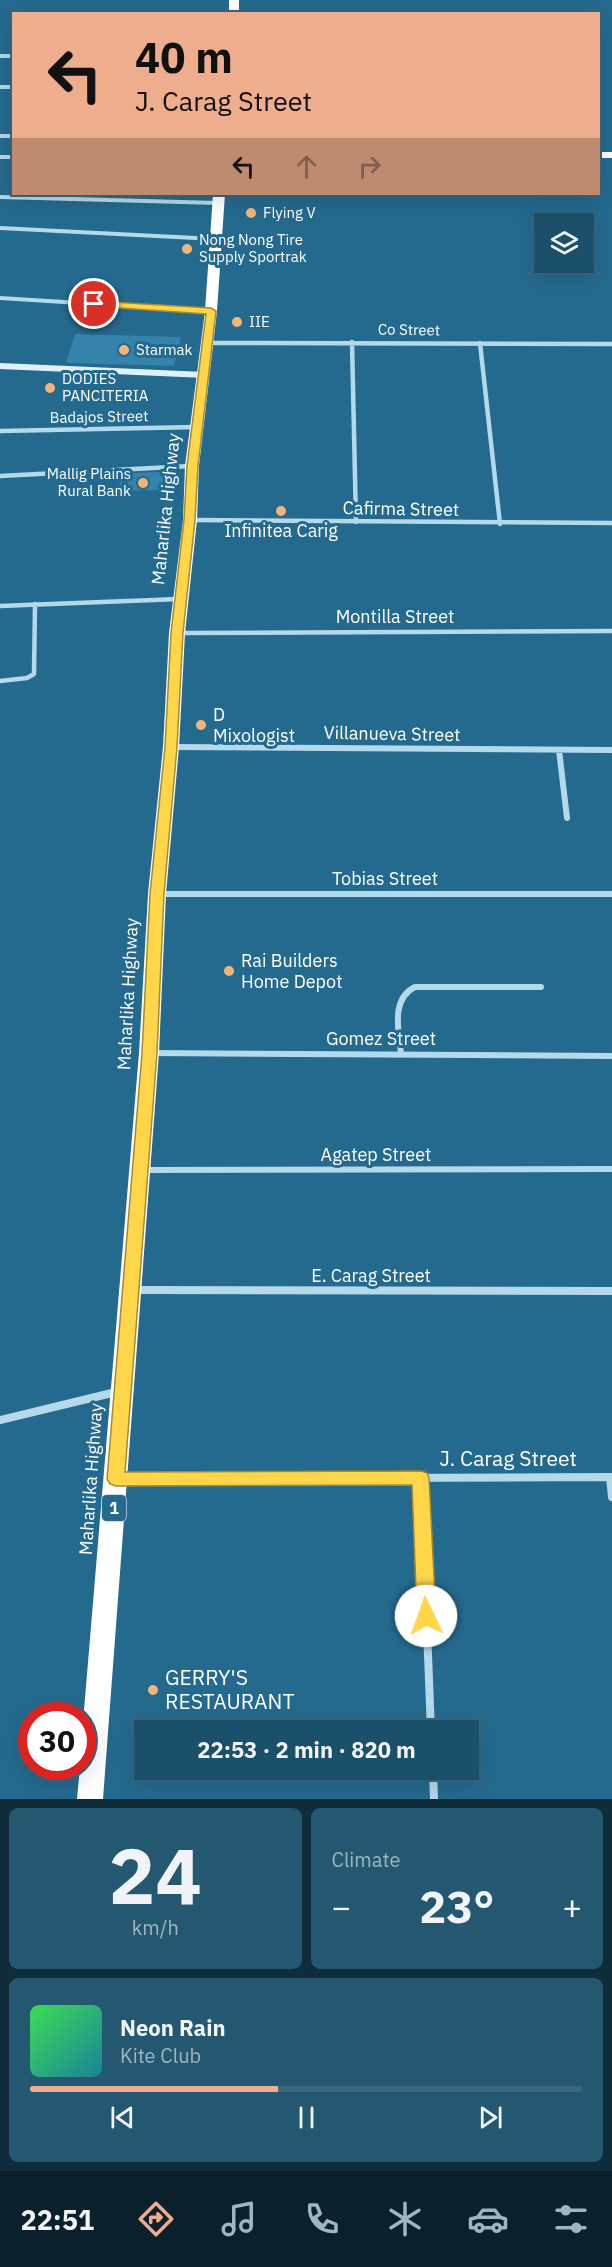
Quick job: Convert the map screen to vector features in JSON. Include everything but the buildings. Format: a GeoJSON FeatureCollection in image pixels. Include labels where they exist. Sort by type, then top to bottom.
{"type":"FeatureCollection","features":[{"type":"Feature","properties":{"kind":"highway","name":"Maharlika Highway"},"geometry":{"type":"LineString","coordinates":[[90,1799],[149,1053],[157,894],[171,747],[177,633],[190,520],[192,466],[205,375],[219,198]]}},
{"type":"Feature","properties":{"kind":"main road"},"geometry":{"type":"LineString","coordinates":[[0,366],[205,375]]}},
{"type":"Feature","properties":{"kind":"street"},"geometry":{"type":"LineString","coordinates":[[0,197],[219,198]]}},
{"type":"Feature","properties":{"kind":"street"},"geometry":{"type":"LineString","coordinates":[[0,228],[215,239]]}},
{"type":"Feature","properties":{"kind":"street"},"geometry":{"type":"LineString","coordinates":[[0,298],[211,311]]}},
{"type":"Feature","properties":{"kind":"street"},"geometry":{"type":"LineString","coordinates":[[352,342],[356,522]]}},
{"type":"Feature","properties":{"kind":"street","name":"Co Street"},"geometry":{"type":"LineString","coordinates":[[206,343],[612,344]]}},
{"type":"Feature","properties":{"kind":"street"},"geometry":{"type":"LineString","coordinates":[[480,343],[500,524]]}},
{"type":"Feature","properties":{"kind":"street","name":"Badajos Street"},"geometry":{"type":"LineString","coordinates":[[0,431],[199,427]]}},
{"type":"Feature","properties":{"kind":"street"},"geometry":{"type":"LineString","coordinates":[[0,476],[192,466]]}},
{"type":"Feature","properties":{"kind":"street","name":"Cafirma Street"},"geometry":{"type":"LineString","coordinates":[[190,520],[612,523]]}},
{"type":"Feature","properties":{"kind":"street"},"geometry":{"type":"LineString","coordinates":[[0,606],[181,599]]}},
{"type":"Feature","properties":{"kind":"street"},"geometry":{"type":"LineString","coordinates":[[0,681],[27,678],[34,674],[35,604]]}},
{"type":"Feature","properties":{"kind":"street","name":"Montilla Street"},"geometry":{"type":"LineString","coordinates":[[177,633],[612,631]]}},
{"type":"Feature","properties":{"kind":"street","name":"Villanueva Street"},"geometry":{"type":"LineString","coordinates":[[171,747],[612,750]]}},
{"type":"Feature","properties":{"kind":"street"},"geometry":{"type":"LineString","coordinates":[[560,750],[567,818]]}},
{"type":"Feature","properties":{"kind":"street","name":"Tobias Street"},"geometry":{"type":"LineString","coordinates":[[157,894],[612,894]]}},
{"type":"Feature","properties":{"kind":"street"},"geometry":{"type":"LineString","coordinates":[[401,1054],[399,1001],[407,990],[427,987],[541,987]]}},
{"type":"Feature","properties":{"kind":"street","name":"Gomez Street"},"geometry":{"type":"LineString","coordinates":[[149,1053],[612,1056]]}},
{"type":"Feature","properties":{"kind":"street","name":"Agatep Street"},"geometry":{"type":"LineString","coordinates":[[139,1173],[612,1169]]}},
{"type":"Feature","properties":{"kind":"street","name":"E. Carag Street"},"geometry":{"type":"LineString","coordinates":[[129,1290],[612,1291]]}},
{"type":"Feature","properties":{"kind":"street"},"geometry":{"type":"LineString","coordinates":[[0,1420],[122,1390]]}},
{"type":"Feature","properties":{"kind":"street"},"geometry":{"type":"LineString","coordinates":[[611,1477],[612,1497]]}},
{"type":"Feature","properties":{"kind":"street","name":"J. Carag Street"},"geometry":{"type":"LineString","coordinates":[[116,1479],[611,1477]]}},
{"type":"Feature","properties":{"kind":"street"},"geometry":{"type":"LineString","coordinates":[[421,1478],[431,1720]]}},
{"type":"Feature","properties":{"kind":"street"},"geometry":{"type":"LineString","coordinates":[[433,1780],[434,1799]]}},
{"type":"Feature","properties":{"kind":"place","name":"Flying V"},"geometry":{"type":"Point","coordinates":[251,213]}},
{"type":"Feature","properties":{"kind":"place","name":"Nong Nong Tire Supply Sportrak"},"geometry":{"type":"Point","coordinates":[187,249]}},
{"type":"Feature","properties":{"kind":"place","name":"IIE"},"geometry":{"type":"Point","coordinates":[237,322]}},
{"type":"Feature","properties":{"kind":"place","name":"Starmak"},"geometry":{"type":"Point","coordinates":[124,350]}},
{"type":"Feature","properties":{"kind":"place","name":"DODIES PANCITERIA"},"geometry":{"type":"Point","coordinates":[50,388]}},
{"type":"Feature","properties":{"kind":"place","name":"Mallig Plains Rural Bank"},"geometry":{"type":"Point","coordinates":[143,483]}},
{"type":"Feature","properties":{"kind":"place","name":"Infinitea Carig"},"geometry":{"type":"Point","coordinates":[281,511]}},
{"type":"Feature","properties":{"kind":"place","name":"D Mixologist"},"geometry":{"type":"Point","coordinates":[201,725]}},
{"type":"Feature","properties":{"kind":"place","name":"Rai Builders Home Depot"},"geometry":{"type":"Point","coordinates":[229,971]}},
{"type":"Feature","properties":{"kind":"place","name":"GERRY'S RESTAURANT"},"geometry":{"type":"Point","coordinates":[153,1690]}},
{"type":"Feature","properties":{"kind":"route"},"geometry":{"type":"LineString","coordinates":[[94,304],[211,311],[199,427],[192,466],[190,520],[177,633],[171,747],[157,894],[149,1053],[116,1479],[421,1478],[426,1616]]}}]}
